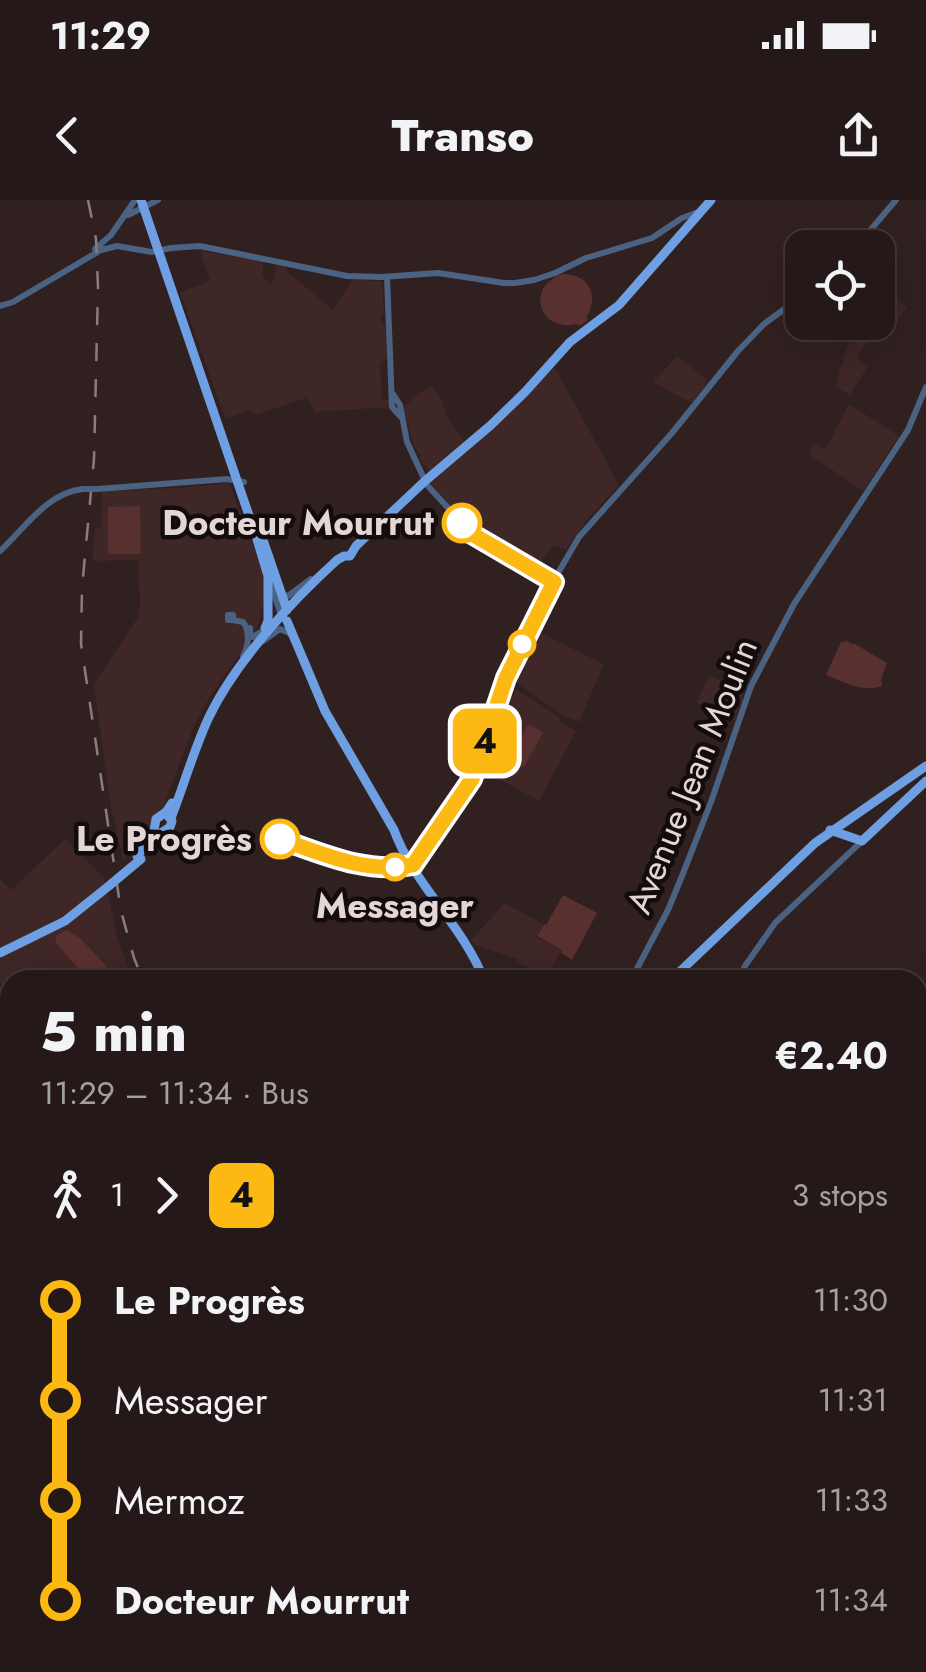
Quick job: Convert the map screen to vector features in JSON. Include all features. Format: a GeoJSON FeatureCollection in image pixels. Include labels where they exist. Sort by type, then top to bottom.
{"type":"FeatureCollection","features":[{"type":"Feature","properties":{"kind":"main road"},"geometry":{"type":"LineString","coordinates":[[167,816],[206,713],[240,660],[283,608],[495,421],[570,342],[624,300],[710,200]]}},
{"type":"Feature","properties":{"kind":"main road"},"geometry":{"type":"LineString","coordinates":[[147,205],[283,608]]}},
{"type":"Feature","properties":{"kind":"main road"},"geometry":{"type":"LineString","coordinates":[[168,275],[238,483]]}},
{"type":"Feature","properties":{"kind":"main road"},"geometry":{"type":"LineString","coordinates":[[251,510],[283,608],[323,707],[398,840],[480,970]]}},
{"type":"Feature","properties":{"kind":"main road"},"geometry":{"type":"LineString","coordinates":[[251,510],[268,576],[265,629]]}},
{"type":"Feature","properties":{"kind":"main road"},"geometry":{"type":"LineString","coordinates":[[167,816],[210,716],[226,689],[283,608],[346,551]]}},
{"type":"Feature","properties":{"kind":"main road"},"geometry":{"type":"LineString","coordinates":[[682,970],[793,862],[835,827],[926,766]]}},
{"type":"Feature","properties":{"kind":"main road"},"geometry":{"type":"LineString","coordinates":[[835,827],[862,841],[926,780]]}},
{"type":"Feature","properties":{"kind":"main road"},"geometry":{"type":"LineString","coordinates":[[0,950],[52,924],[109,884],[139,858],[160,828],[158,817],[167,816]]}},
{"type":"Feature","properties":{"kind":"street"},"geometry":{"type":"LineString","coordinates":[[870,230],[896,200]]}},
{"type":"Feature","properties":{"kind":"street"},"geometry":{"type":"LineString","coordinates":[[126,216],[138,215],[147,205]]}},
{"type":"Feature","properties":{"kind":"street"},"geometry":{"type":"LineString","coordinates":[[8,301],[92,251],[105,242],[126,216],[147,205]]}},
{"type":"Feature","properties":{"kind":"street"},"geometry":{"type":"LineString","coordinates":[[139,250],[200,246],[347,276],[438,273],[515,283],[534,280],[586,258],[652,238],[682,218],[702,211]]}},
{"type":"Feature","properties":{"kind":"street"},"geometry":{"type":"LineString","coordinates":[[116,228],[115,239],[124,246]]}},
{"type":"Feature","properties":{"kind":"street"},"geometry":{"type":"LineString","coordinates":[[8,301],[110,246],[139,250],[157,261],[168,275]]}},
{"type":"Feature","properties":{"kind":"street"},"geometry":{"type":"LineString","coordinates":[[387,277],[396,406],[425,481],[472,534],[554,582]]}},
{"type":"Feature","properties":{"kind":"street"},"geometry":{"type":"LineString","coordinates":[[437,832],[474,773],[506,678],[579,537],[670,436],[738,351],[785,309]]}},
{"type":"Feature","properties":{"kind":"street","name":"Avenue Jean Moulin"},"geometry":{"type":"LineString","coordinates":[[636,970],[682,876],[752,686],[794,604],[908,430],[926,388]]}},
{"type":"Feature","properties":{"kind":"street"},"geometry":{"type":"LineString","coordinates":[[0,551],[67,492],[238,483]]}},
{"type":"Feature","properties":{"kind":"street"},"geometry":{"type":"LineString","coordinates":[[268,576],[310,686],[323,707]]}},
{"type":"Feature","properties":{"kind":"street"},"geometry":{"type":"LineString","coordinates":[[240,660],[247,646],[246,629],[243,622],[233,618],[246,619],[252,636],[265,629]]}},
{"type":"Feature","properties":{"kind":"street"},"geometry":{"type":"LineString","coordinates":[[258,645],[280,629],[289,633]]}},
{"type":"Feature","properties":{"kind":"street"},"geometry":{"type":"LineString","coordinates":[[848,836],[854,842],[854,850]]}},
{"type":"Feature","properties":{"kind":"street"},"geometry":{"type":"LineString","coordinates":[[744,970],[775,923],[862,841]]}},
{"type":"Feature","properties":{"kind":"shaded area"},"geometry":{"type":"Polygon","coordinates":[[[200,251],[263,261],[262,277],[272,285],[277,264],[285,266],[333,310],[352,280],[382,281],[384,313],[380,320],[385,326],[387,358],[380,363],[382,399],[389,400],[389,407],[316,412],[306,398],[254,415],[251,410],[225,418],[180,292],[210,281],[200,251]]]}},
{"type":"Feature","properties":{"kind":"shaded area"},"geometry":{"type":"Polygon","coordinates":[[[562,274],[585,282],[592,294],[588,320],[579,326],[553,322],[541,307],[543,289],[562,274]]]}},
{"type":"Feature","properties":{"kind":"shaded area"},"geometry":{"type":"Polygon","coordinates":[[[895,299],[907,307],[895,325],[895,299]]]}},
{"type":"Feature","properties":{"kind":"shaded area"},"geometry":{"type":"Polygon","coordinates":[[[851,340],[867,343],[857,358],[868,366],[850,395],[836,387],[851,340]]]}},
{"type":"Feature","properties":{"kind":"shaded area"},"geometry":{"type":"Polygon","coordinates":[[[677,356],[707,380],[691,403],[653,382],[677,356]]]}},
{"type":"Feature","properties":{"kind":"shaded area"},"geometry":{"type":"Polygon","coordinates":[[[555,368],[619,485],[566,550],[553,546],[537,567],[475,531],[429,482],[555,368]]]}},
{"type":"Feature","properties":{"kind":"shaded area"},"geometry":{"type":"Polygon","coordinates":[[[431,386],[442,400],[448,420],[465,441],[430,471],[419,459],[403,407],[431,386]]]}},
{"type":"Feature","properties":{"kind":"shaded area"},"geometry":{"type":"Polygon","coordinates":[[[849,404],[899,436],[863,491],[809,454],[813,444],[825,450],[849,404]]]}},
{"type":"Feature","properties":{"kind":"shaded area"},"geometry":{"type":"Polygon","coordinates":[[[229,483],[267,582],[257,629],[194,726],[161,812],[123,860],[110,802],[94,684],[138,617],[138,560],[92,561],[95,528],[101,527],[102,490],[229,483]]]}},
{"type":"Feature","properties":{"kind":"shaded area"},"geometry":{"type":"Polygon","coordinates":[[[140,506],[141,554],[108,554],[108,507],[140,506]]]}},
{"type":"Feature","properties":{"kind":"shaded area"},"geometry":{"type":"Polygon","coordinates":[[[535,630],[604,664],[579,722],[511,679],[535,630]]]}},
{"type":"Feature","properties":{"kind":"shaded area"},"geometry":{"type":"Polygon","coordinates":[[[848,641],[887,663],[882,686],[861,687],[826,675],[841,642],[848,641]]]}},
{"type":"Feature","properties":{"kind":"shaded area"},"geometry":{"type":"Polygon","coordinates":[[[709,676],[745,690],[735,721],[698,704],[709,676]]]}},
{"type":"Feature","properties":{"kind":"shaded area"},"geometry":{"type":"Polygon","coordinates":[[[516,689],[576,731],[539,801],[482,767],[505,693],[513,696],[516,689]]]}},
{"type":"Feature","properties":{"kind":"shaded area"},"geometry":{"type":"Polygon","coordinates":[[[528,724],[543,732],[524,767],[510,760],[528,724]]]}},
{"type":"Feature","properties":{"kind":"shaded area"},"geometry":{"type":"Polygon","coordinates":[[[65,839],[104,878],[128,969],[121,966],[117,970],[0,970],[0,879],[11,890],[65,839]]]}},
{"type":"Feature","properties":{"kind":"shaded area"},"geometry":{"type":"Polygon","coordinates":[[[563,895],[597,913],[572,960],[537,936],[563,895]]]}},
{"type":"Feature","properties":{"kind":"shaded area"},"geometry":{"type":"Polygon","coordinates":[[[505,903],[543,924],[536,937],[561,950],[551,970],[538,970],[471,940],[505,903]]]}},
{"type":"Feature","properties":{"kind":"shaded area"},"geometry":{"type":"Polygon","coordinates":[[[67,930],[107,967],[79,970],[57,944],[55,936],[67,930]]]}},
{"type":"Feature","properties":{"kind":"railway"},"geometry":{"type":"LineString","coordinates":[[88,200],[96,239],[98,287],[94,459],[81,644],[121,911],[139,970]]}},
{"type":"Feature","properties":{"kind":"bus line","name":"4"},"geometry":{"type":"LineString","coordinates":[[280,839],[353,864],[413,865],[468,786],[506,678],[554,582],[472,534],[462,523]]}},
{"type":"Feature","properties":{"kind":"place","name":"Docteur Mourrut"},"geometry":{"type":"Point","coordinates":[462,523]}},
{"type":"Feature","properties":{"kind":"place","name":"Le Progrès"},"geometry":{"type":"Point","coordinates":[280,839]}},
{"type":"Feature","properties":{"kind":"place","name":"Messager"},"geometry":{"type":"Point","coordinates":[395,867]}}]}
